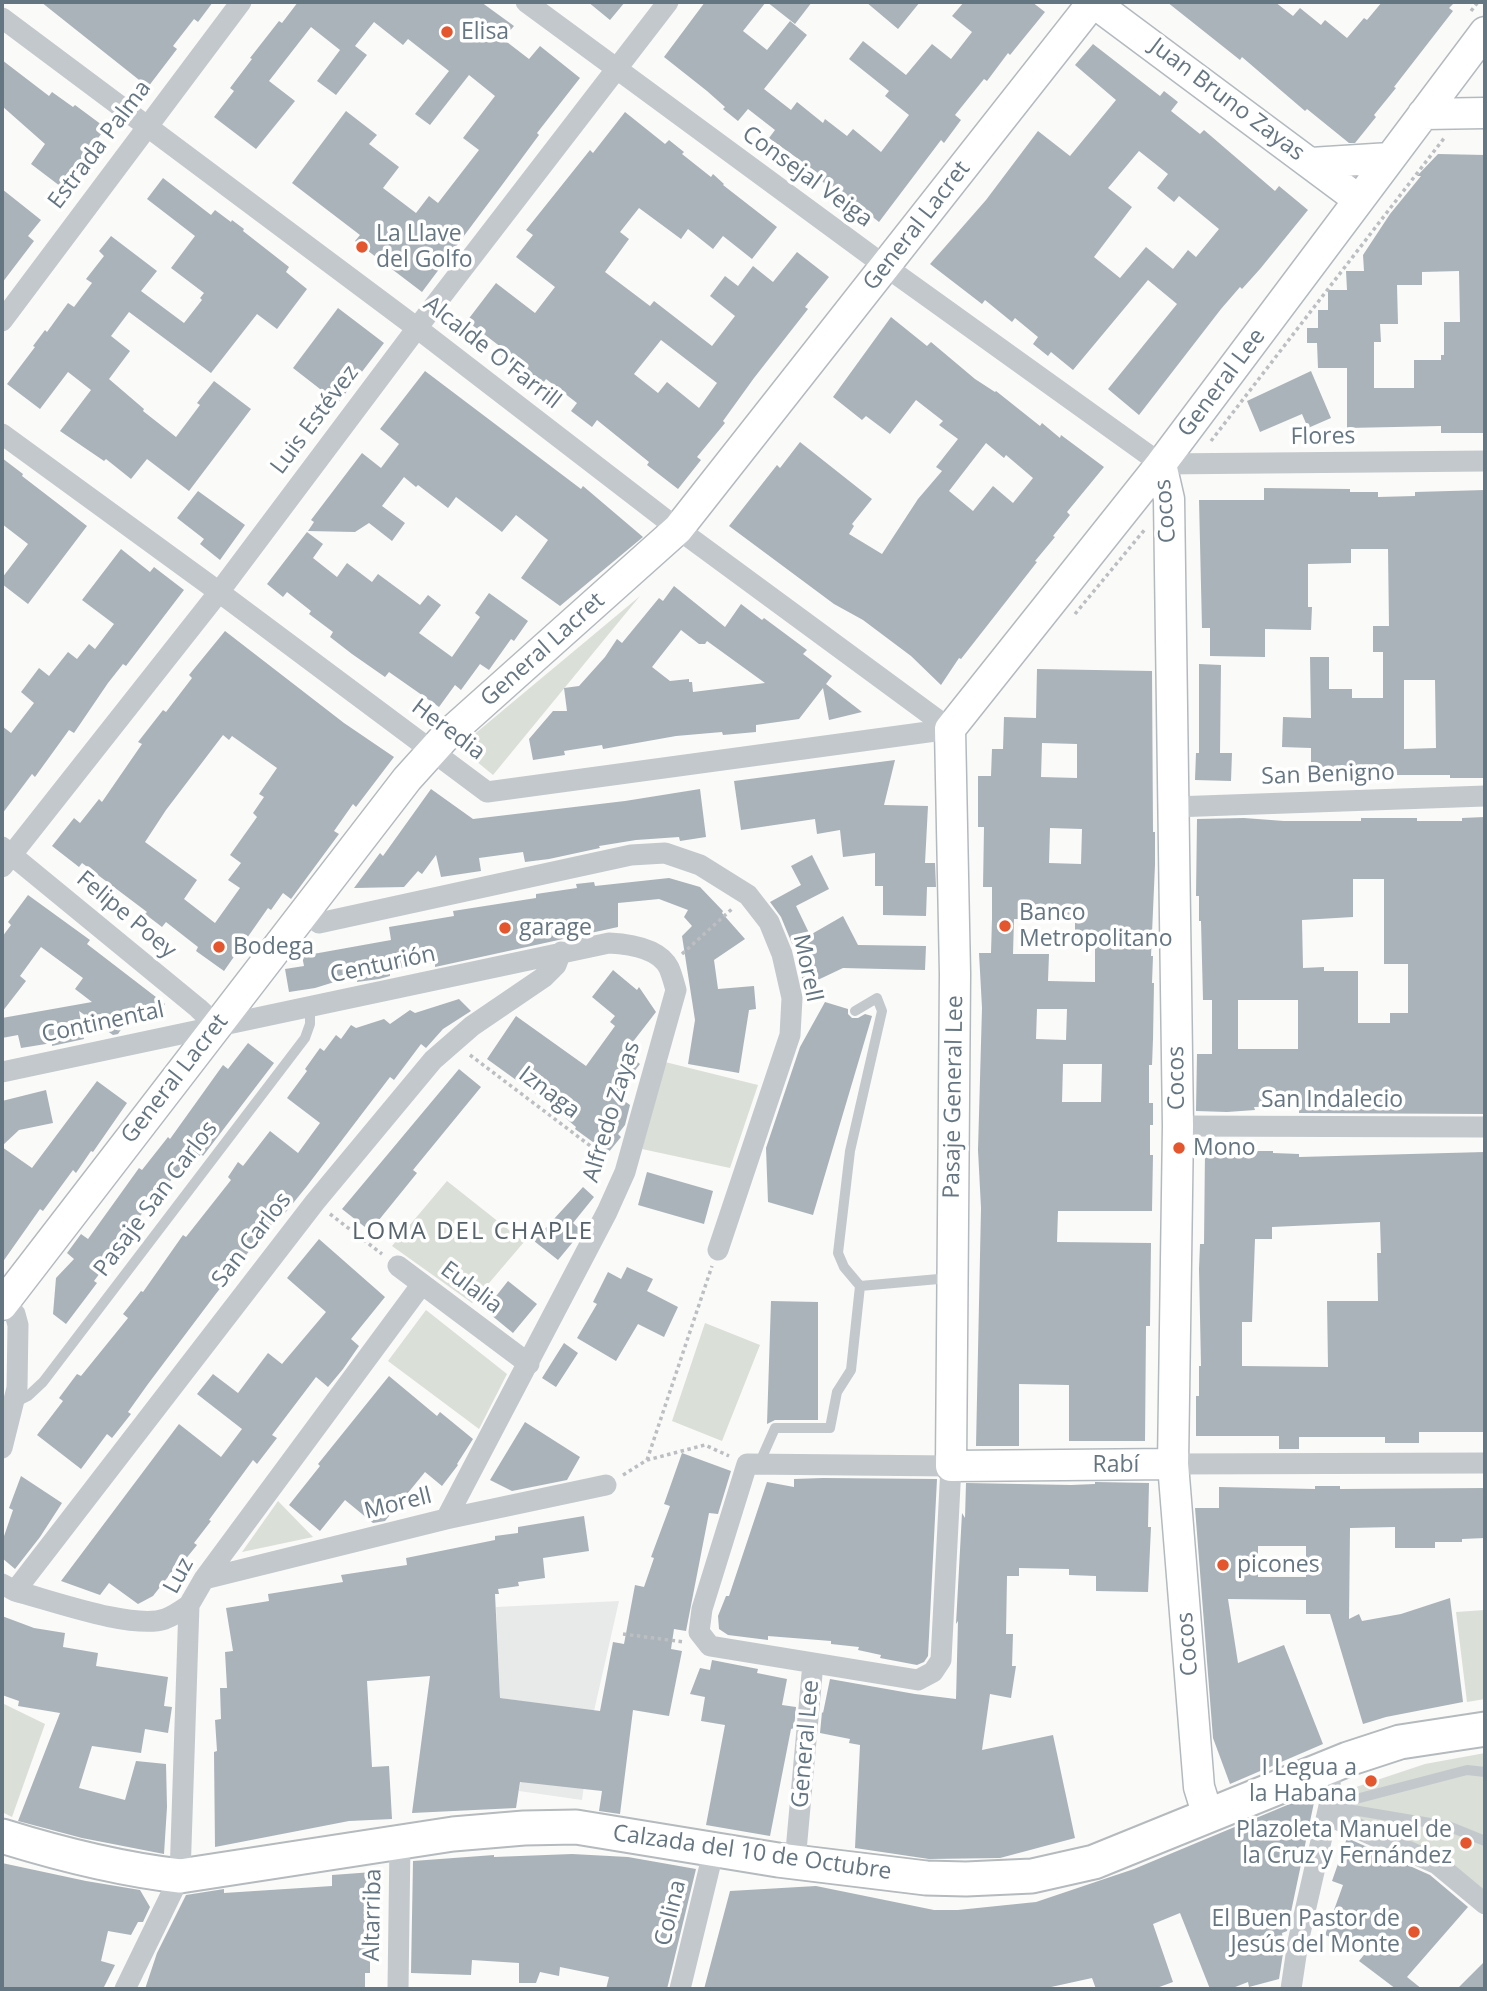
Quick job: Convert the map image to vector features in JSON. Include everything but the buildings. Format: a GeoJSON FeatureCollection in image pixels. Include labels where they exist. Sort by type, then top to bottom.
{"type":"FeatureCollection","features":[{"type":"Feature","properties":{"kind":"main road","name":"Calzada del 10 de Octubre"},"geometry":{"type":"LineString","coordinates":[[2,1836],[94,1862],[180,1876],[400,1842],[524,1828],[576,1827],[794,1862],[926,1878],[1032,1876],[1094,1861],[1331,1766],[1400,1742],[1485,1729]]}},
{"type":"Feature","properties":{"kind":"street","name":"Estrada Palma"},"geometry":{"type":"LineString","coordinates":[[2,321],[240,2]]}},
{"type":"Feature","properties":{"kind":"street","name":"Consejal Veiga"},"geometry":{"type":"LineString","coordinates":[[526,2],[885,266],[1161,464]]}},
{"type":"Feature","properties":{"kind":"street","name":"Luis Estévez"},"geometry":{"type":"LineString","coordinates":[[5,856],[219,592],[417,328],[668,2]]}},
{"type":"Feature","properties":{"kind":"street","name":"Juan Bruno Zayas"},"geometry":{"type":"LineString","coordinates":[[1093,2],[1359,200]]}},
{"type":"Feature","properties":{"kind":"street","name":"General Lacret"},"geometry":{"type":"LineString","coordinates":[[3,1304],[407,779],[432,751],[678,529],[1093,2]]}},
{"type":"Feature","properties":{"kind":"street","name":"Alcalde O'Farrill"},"geometry":{"type":"LineString","coordinates":[[2,18],[417,328],[678,529],[950,729]]}},
{"type":"Feature","properties":{"kind":"street","name":"General Lee"},"geometry":{"type":"LineString","coordinates":[[950,729],[1161,464],[1485,32]]}},
{"type":"Feature","properties":{"kind":"street"},"geometry":{"type":"LineString","coordinates":[[1423,114],[1475,113]]}},
{"type":"Feature","properties":{"kind":"street"},"geometry":{"type":"LineString","coordinates":[[1311,163],[1390,158]]}},
{"type":"Feature","properties":{"kind":"street","name":"Heredia"},"geometry":{"type":"LineString","coordinates":[[2,434],[487,792],[950,729]]}},
{"type":"Feature","properties":{"kind":"street","name":"Flores"},"geometry":{"type":"LineString","coordinates":[[1161,464],[1192,466],[1485,461]]}},
{"type":"Feature","properties":{"kind":"street","name":"Cocos"},"geometry":{"type":"LineString","coordinates":[[1161,464],[1169,499],[1178,1126],[1173,1464],[1199,1787],[1208,1816]]}},
{"type":"Feature","properties":{"kind":"street","name":"Pasaje General Lee"},"geometry":{"type":"LineString","coordinates":[[950,729],[955,974],[951,1466]]}},
{"type":"Feature","properties":{"kind":"street","name":"San Benigno"},"geometry":{"type":"LineString","coordinates":[[1173,807],[1485,796]]}},
{"type":"Feature","properties":{"kind":"street","name":"Morell"},"geometry":{"type":"LineString","coordinates":[[305,912],[319,923],[631,855],[665,853],[700,865],[748,895],[769,922],[782,954],[792,998],[790,1035],[718,1250]]}},
{"type":"Feature","properties":{"kind":"street","name":"Felipe Poey"},"geometry":{"type":"LineString","coordinates":[[5,856],[198,1008],[216,1026]]}},
{"type":"Feature","properties":{"kind":"street"},"geometry":{"type":"LineString","coordinates":[[561,952],[609,943],[630,944],[653,953],[668,966]]}},
{"type":"Feature","properties":{"kind":"street","name":"Centurión"},"geometry":{"type":"LineString","coordinates":[[216,1026],[310,1008],[561,952]]}},
{"type":"Feature","properties":{"kind":"street","name":"San Carlos"},"geometry":{"type":"LineString","coordinates":[[8,1587],[314,1202],[433,1060],[452,1042],[544,976],[556,965],[561,952]]}},
{"type":"Feature","properties":{"kind":"street","name":"Alfredo Zayas"},"geometry":{"type":"LineString","coordinates":[[446,1519],[529,1364],[625,1172],[676,990],[668,966]]}},
{"type":"Feature","properties":{"kind":"street","name":"Continental"},"geometry":{"type":"LineString","coordinates":[[2,1072],[216,1026]]}},
{"type":"Feature","properties":{"kind":"street","name":"San Indalecio"},"geometry":{"type":"LineString","coordinates":[[1178,1126],[1485,1127]]}},
{"type":"Feature","properties":{"kind":"street","name":"Eulalia"},"geometry":{"type":"LineString","coordinates":[[398,1266],[529,1364]]}},
{"type":"Feature","properties":{"kind":"street","name":"Luz"},"geometry":{"type":"LineString","coordinates":[[125,1989],[180,1876],[189,1605],[204,1579],[422,1284]]}},
{"type":"Feature","properties":{"kind":"street"},"geometry":{"type":"LineString","coordinates":[[2,1448],[16,1388],[18,1325],[15,1314],[3,1304]]}},
{"type":"Feature","properties":{"kind":"street","name":"Rabí"},"geometry":{"type":"LineString","coordinates":[[753,1464],[951,1466],[1485,1463]]}},
{"type":"Feature","properties":{"kind":"street"},"geometry":{"type":"LineString","coordinates":[[753,1464],[702,1609],[699,1632],[710,1646],[813,1663]]}},
{"type":"Feature","properties":{"kind":"street","name":"General Lee"},"geometry":{"type":"LineString","coordinates":[[794,1862],[813,1663],[918,1680],[933,1672],[941,1660],[951,1466]]}},
{"type":"Feature","properties":{"kind":"street","name":"Morell"},"geometry":{"type":"LineString","coordinates":[[204,1579],[446,1519],[606,1485]]}},
{"type":"Feature","properties":{"kind":"street"},"geometry":{"type":"LineString","coordinates":[[8,1587],[106,1615],[141,1621],[164,1619],[189,1605]]}},
{"type":"Feature","properties":{"kind":"street"},"geometry":{"type":"LineString","coordinates":[[1291,1989],[1298,1942],[1328,1811],[1331,1766]]}},
{"type":"Feature","properties":{"kind":"street"},"geometry":{"type":"LineString","coordinates":[[1328,1811],[1437,1864],[1485,1904]]}},
{"type":"Feature","properties":{"kind":"street","name":"Altarriba"},"geometry":{"type":"LineString","coordinates":[[398,1989],[400,1842]]}},
{"type":"Feature","properties":{"kind":"street","name":"Colina"},"geometry":{"type":"LineString","coordinates":[[680,1989],[714,1849]]}},
{"type":"Feature","properties":{"kind":"lane"},"geometry":{"type":"LineString","coordinates":[[753,1464],[775,1428],[830,1428],[837,1392],[851,1370],[860,1286],[844,1267],[838,1253],[850,1151],[882,1011],[877,998],[855,1011]]}},
{"type":"Feature","properties":{"kind":"lane","name":"Pasaje San Carlos"},"geometry":{"type":"LineString","coordinates":[[14,1403],[28,1396],[43,1382],[305,1038],[310,1024],[310,1008]]}},
{"type":"Feature","properties":{"kind":"lane"},"geometry":{"type":"LineString","coordinates":[[860,1286],[952,1277]]}},
{"type":"Feature","properties":{"kind":"lane"},"geometry":{"type":"LineString","coordinates":[[1328,1811],[1467,1770],[1485,1772]]}},
{"type":"Feature","properties":{"kind":"lane"},"geometry":{"type":"LineString","coordinates":[[1328,1811],[1448,1826],[1485,1841]]}},
{"type":"Feature","properties":{"kind":"path"},"geometry":{"type":"LineString","coordinates":[[1192,466],[1475,113]]}},
{"type":"Feature","properties":{"kind":"path"},"geometry":{"type":"LineString","coordinates":[[668,966],[748,895]]}},
{"type":"Feature","properties":{"kind":"path","name":"Iznaga"},"geometry":{"type":"LineString","coordinates":[[452,1042],[625,1172]]}},
{"type":"Feature","properties":{"kind":"path"},"geometry":{"type":"LineString","coordinates":[[314,1202],[398,1266]]}},
{"type":"Feature","properties":{"kind":"path"},"geometry":{"type":"LineString","coordinates":[[647,1460],[718,1250]]}},
{"type":"Feature","properties":{"kind":"path"},"geometry":{"type":"LineString","coordinates":[[606,1485],[647,1460],[705,1445],[753,1464]]}},
{"type":"Feature","properties":{"kind":"path"},"geometry":{"type":"LineString","coordinates":[[623,1634],[710,1646]]}},
{"type":"Feature","properties":{"kind":"shaded area"},"geometry":{"type":"Polygon","coordinates":[[[640,596],[493,775],[459,747],[640,596]]]}},
{"type":"Feature","properties":{"kind":"shaded area"},"geometry":{"type":"Polygon","coordinates":[[[665,1062],[758,1085],[730,1168],[642,1149],[665,1062]]]}},
{"type":"Feature","properties":{"kind":"shaded area"},"geometry":{"type":"Polygon","coordinates":[[[447,1181],[524,1242],[472,1303],[392,1246],[447,1181]]]}},
{"type":"Feature","properties":{"kind":"shaded area"},"geometry":{"type":"Polygon","coordinates":[[[426,1310],[507,1374],[479,1429],[388,1361],[426,1310]]]}},
{"type":"Feature","properties":{"kind":"shaded area"},"geometry":{"type":"Polygon","coordinates":[[[705,1323],[760,1345],[722,1441],[672,1421],[705,1323]]]}},
{"type":"Feature","properties":{"kind":"shaded area"},"geometry":{"type":"Polygon","coordinates":[[[278,1501],[313,1537],[242,1552],[278,1501]]]}},
{"type":"Feature","properties":{"kind":"shaded area"},"geometry":{"type":"Polygon","coordinates":[[[619,1601],[594,1711],[582,1800],[519,1791],[534,1703],[500,1698],[496,1607],[619,1601]]]}},
{"type":"Feature","properties":{"kind":"shaded area"},"geometry":{"type":"Polygon","coordinates":[[[1485,1610],[1485,1699],[1467,1702],[1456,1612],[1485,1610]]]}},
{"type":"Feature","properties":{"kind":"shaded area"},"geometry":{"type":"Polygon","coordinates":[[[2,1703],[45,1724],[12,1817],[2,1812],[2,1703]]]}},
{"type":"Feature","properties":{"kind":"shaded area"},"geometry":{"type":"Polygon","coordinates":[[[1485,1753],[1485,1898],[1341,1812],[1338,1793],[1425,1764],[1485,1753]]]}},
{"type":"Feature","properties":{"kind":"place","name":"Elisa"},"geometry":{"type":"Point","coordinates":[447,32]}},
{"type":"Feature","properties":{"kind":"place","name":"La Llave del Golfo"},"geometry":{"type":"Point","coordinates":[362,247]}},
{"type":"Feature","properties":{"kind":"place","name":"Banco Metropolitano"},"geometry":{"type":"Point","coordinates":[1005,926]}},
{"type":"Feature","properties":{"kind":"place","name":"garage"},"geometry":{"type":"Point","coordinates":[505,928]}},
{"type":"Feature","properties":{"kind":"place","name":"Bodega"},"geometry":{"type":"Point","coordinates":[219,947]}},
{"type":"Feature","properties":{"kind":"place","name":"Mono"},"geometry":{"type":"Point","coordinates":[1179,1148]}},
{"type":"Feature","properties":{"kind":"place","name":"picones"},"geometry":{"type":"Point","coordinates":[1223,1565]}},
{"type":"Feature","properties":{"kind":"place","name":"I Legua a la Habana"},"geometry":{"type":"Point","coordinates":[1371,1781]}},
{"type":"Feature","properties":{"kind":"place","name":"Plazoleta Manuel de la Cruz y Fernández"},"geometry":{"type":"Point","coordinates":[1466,1843]}},
{"type":"Feature","properties":{"kind":"place","name":"El Buen Pastor de Jesús del Monte"},"geometry":{"type":"Point","coordinates":[1414,1932]}},
{"type":"Feature","properties":{"kind":"district","name":"LOMA DEL CHAPLE"},"geometry":{"type":"Point","coordinates":[473,1232]}}]}
